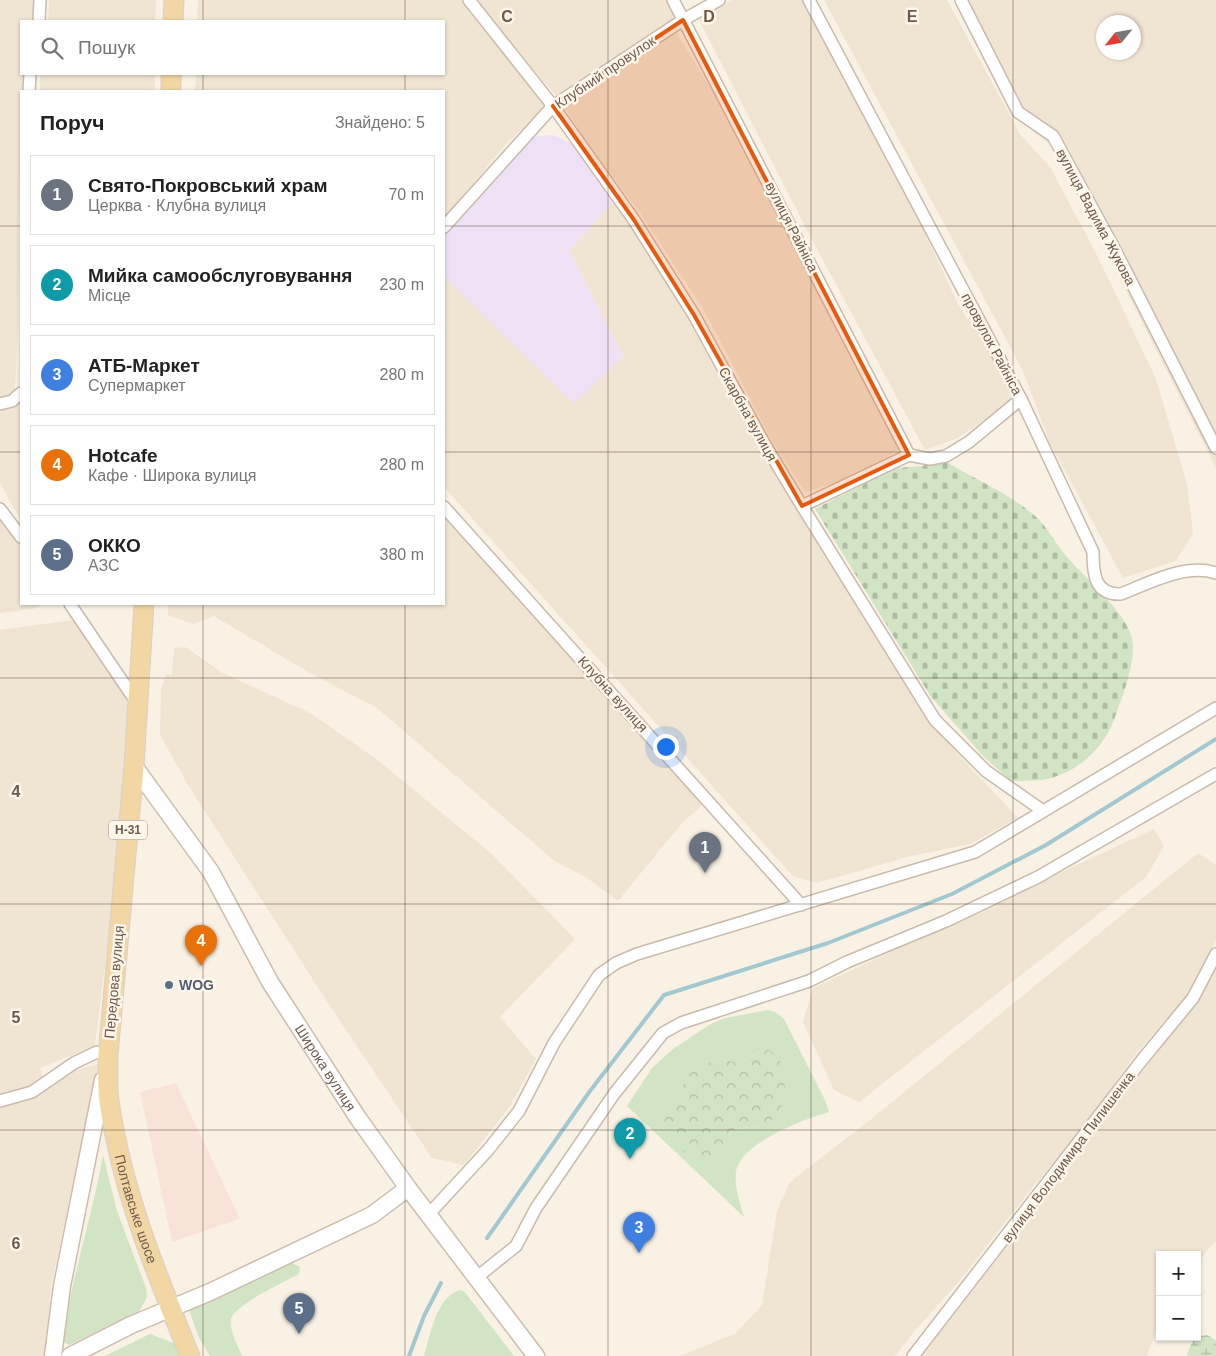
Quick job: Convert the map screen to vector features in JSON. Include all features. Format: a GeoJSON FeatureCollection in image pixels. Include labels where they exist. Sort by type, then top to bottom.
{"type":"FeatureCollection","features":[{"type":"Feature","properties":{"kind":"main road"},"geometry":{"type":"LineString","coordinates":[[173,20],[174,0]]}},
{"type":"Feature","properties":{"kind":"main road"},"geometry":{"type":"LineString","coordinates":[[171,75],[171,90]]}},
{"type":"Feature","properties":{"kind":"main road","name":"Передова вулиця"},"geometry":{"type":"LineString","coordinates":[[53,1356],[62,1286],[108,1055],[134,766],[144,605]]}},
{"type":"Feature","properties":{"kind":"main road","name":"Широка вулиця"},"geometry":{"type":"LineString","coordinates":[[134,766],[211,872],[270,982],[358,1118],[428,1215],[536,1356]]}},
{"type":"Feature","properties":{"kind":"main road","name":"Полтавське шосе"},"geometry":{"type":"LineString","coordinates":[[108,1055],[109,1100],[127,1184],[142,1235],[190,1356]]}},
{"type":"Feature","properties":{"kind":"main road"},"geometry":{"type":"LineString","coordinates":[[70,1356],[131,1325],[171,1309],[372,1214],[408,1188]]}},
{"type":"Feature","properties":{"kind":"street"},"geometry":{"type":"LineString","coordinates":[[39,20],[40,0]]}},
{"type":"Feature","properties":{"kind":"street","name":"Скарбна вулиця"},"geometry":{"type":"LineString","coordinates":[[469,0],[553,106],[634,220],[689,307],[764,443],[935,720],[986,771],[1043,811]]}},
{"type":"Feature","properties":{"kind":"street","name":"вулиця Райніса"},"geometry":{"type":"LineString","coordinates":[[673,0],[910,455]]}},
{"type":"Feature","properties":{"kind":"street","name":"Клубний провулок"},"geometry":{"type":"LineString","coordinates":[[445,226],[553,106],[684,20],[719,0]]}},
{"type":"Feature","properties":{"kind":"street","name":"провулок Райніса"},"geometry":{"type":"LineString","coordinates":[[810,0],[1021,399],[1093,552],[1093,573],[1096,582],[1113,594],[1121,594],[1187,572],[1208,570],[1216,573]]}},
{"type":"Feature","properties":{"kind":"street","name":"вулиця Вадима Жукова"},"geometry":{"type":"LineString","coordinates":[[960,0],[1018,112],[1053,136],[1115,250],[1216,448]]}},
{"type":"Feature","properties":{"kind":"street"},"geometry":{"type":"LineString","coordinates":[[29,90],[30,75]]}},
{"type":"Feature","properties":{"kind":"street"},"geometry":{"type":"LineString","coordinates":[[0,404],[12,401],[20,394]]}},
{"type":"Feature","properties":{"kind":"street"},"geometry":{"type":"LineString","coordinates":[[802,506],[910,455],[930,458],[946,456],[969,442],[1021,399]]}},
{"type":"Feature","properties":{"kind":"street","name":"Клубна вулиця"},"geometry":{"type":"LineString","coordinates":[[445,508],[801,905]]}},
{"type":"Feature","properties":{"kind":"street"},"geometry":{"type":"LineString","coordinates":[[0,509],[20,537]]}},
{"type":"Feature","properties":{"kind":"street"},"geometry":{"type":"LineString","coordinates":[[71,605],[110,660],[137,703]]}},
{"type":"Feature","properties":{"kind":"street"},"geometry":{"type":"LineString","coordinates":[[428,1215],[488,1150],[519,1111],[554,1043],[599,975],[616,963],[637,954],[975,852],[1216,708]]}},
{"type":"Feature","properties":{"kind":"street"},"geometry":{"type":"LineString","coordinates":[[476,1278],[516,1246],[536,1208],[585,1135],[614,1094],[664,1034],[682,1023],[809,980],[847,962],[946,921],[1038,877],[1216,774]]}},
{"type":"Feature","properties":{"kind":"street","name":"вулиця Володимира Пилишенка"},"geometry":{"type":"LineString","coordinates":[[913,1356],[1142,1060],[1193,998],[1216,954]]}},
{"type":"Feature","properties":{"kind":"street"},"geometry":{"type":"LineString","coordinates":[[0,1101],[32,1092],[74,1063],[97,1052],[108,1055]]}},
{"type":"Feature","properties":{"kind":"highlighted area"},"geometry":{"type":"Polygon","coordinates":[[[683,20],[909,455],[802,506],[694,315],[634,220],[553,106],[683,20]]]}},
{"type":"Feature","properties":{"kind":"shaded area"},"geometry":{"type":"Polygon","coordinates":[[[0,0],[34,0],[32,20],[20,20],[20,75],[25,75],[24,90],[20,90],[18,323],[15,390],[8,397],[0,397],[0,0]]]}},
{"type":"Feature","properties":{"kind":"shaded area"},"geometry":{"type":"Polygon","coordinates":[[[49,0],[156,0],[155,20],[48,20],[49,0]]]}},
{"type":"Feature","properties":{"kind":"shaded area"},"geometry":{"type":"Polygon","coordinates":[[[198,0],[466,0],[548,105],[507,143],[445,217],[445,90],[195,90],[196,75],[445,75],[445,20],[197,20],[198,0]]]}},
{"type":"Feature","properties":{"kind":"shaded area"},"geometry":{"type":"Polygon","coordinates":[[[477,0],[671,0],[680,17],[556,95],[514,49],[477,0]]]}},
{"type":"Feature","properties":{"kind":"shaded area"},"geometry":{"type":"Polygon","coordinates":[[[731,0],[803,0],[913,207],[958,304],[966,317],[989,344],[1009,386],[1012,401],[958,438],[925,450],[809,234],[698,18],[731,0]]]}},
{"type":"Feature","properties":{"kind":"shaded area"},"geometry":{"type":"Polygon","coordinates":[[[824,0],[947,0],[1020,134],[1050,167],[1098,257],[1156,379],[1187,484],[1193,533],[1176,561],[1123,578],[1050,443],[1022,369],[824,0]]]}},
{"type":"Feature","properties":{"kind":"shaded area"},"geometry":{"type":"Polygon","coordinates":[[[964,0],[1216,0],[1216,468],[1052,145],[1034,133],[964,0]]]}},
{"type":"Feature","properties":{"kind":"shaded area"},"geometry":{"type":"Polygon","coordinates":[[[675,30],[741,139],[901,448],[884,461],[836,483],[805,492],[772,441],[704,310],[640,213],[591,149],[563,105],[675,30]]]}},
{"type":"Feature","properties":{"kind":"shaded area"},"geometry":{"type":"Polygon","coordinates":[[[40,75],[155,75],[155,90],[40,90],[40,75]]]}},
{"type":"Feature","properties":{"kind":"shaded area"},"geometry":{"type":"Polygon","coordinates":[[[553,135],[577,146],[614,201],[569,250],[623,356],[574,404],[445,278],[445,234],[531,137],[553,135]]]}},
{"type":"Feature","properties":{"kind":"shaded area"},"geometry":{"type":"Polygon","coordinates":[[[614,201],[692,320],[760,446],[797,509],[929,719],[967,764],[1018,818],[970,844],[911,856],[817,883],[793,876],[445,488],[445,278],[574,403],[623,356],[569,250],[614,201]]]}},
{"type":"Feature","properties":{"kind":"shaded area"},"geometry":{"type":"Polygon","coordinates":[[[20,400],[20,519],[0,483],[0,409],[20,400]]]}},
{"type":"Feature","properties":{"kind":"shaded area"},"geometry":{"type":"Polygon","coordinates":[[[445,506],[707,801],[682,823],[618,901],[586,877],[556,862],[377,708],[308,672],[214,616],[193,624],[168,615],[168,605],[445,605],[445,506]]]}},
{"type":"Feature","properties":{"kind":"shaded area"},"geometry":{"type":"Polygon","coordinates":[[[0,517],[20,544],[20,605],[42,605],[33,609],[0,613],[0,517]]]}},
{"type":"Feature","properties":{"kind":"shaded area"},"geometry":{"type":"Polygon","coordinates":[[[72,620],[97,651],[128,701],[120,841],[95,1046],[40,1068],[43,1079],[14,1092],[0,1095],[0,630],[72,620]]]}},
{"type":"Feature","properties":{"kind":"shaded area"},"geometry":{"type":"Polygon","coordinates":[[[185,647],[223,673],[312,714],[376,759],[492,854],[575,939],[500,1017],[536,1059],[510,1106],[464,1165],[432,1158],[328,1003],[188,785],[160,735],[161,690],[166,674],[172,675],[174,648],[185,647]]]}},
{"type":"Feature","properties":{"kind":"shaded area"},"geometry":{"type":"Polygon","coordinates":[[[1154,829],[1164,846],[1146,877],[859,1102],[834,1090],[803,1022],[813,988],[1154,829]]]}},
{"type":"Feature","properties":{"kind":"shaded area"},"geometry":{"type":"Polygon","coordinates":[[[1198,853],[1216,865],[1216,941],[1186,997],[1135,1055],[1078,1134],[1036,1183],[961,1279],[895,1356],[680,1356],[736,1333],[762,1305],[777,1211],[790,1182],[870,1120],[1198,853]]]}},
{"type":"Feature","properties":{"kind":"shaded area"},"geometry":{"type":"Polygon","coordinates":[[[1216,964],[1216,1241],[1201,1258],[1201,1251],[1156,1251],[1156,1332],[1147,1356],[922,1356],[1156,1054],[1198,997],[1216,964]]]}},
{"type":"Feature","properties":{"kind":"shaded area"},"geometry":{"type":"Polygon","coordinates":[[[98,1064],[51,1287],[45,1356],[0,1356],[0,1108],[40,1095],[76,1070],[98,1064]]]}},
{"type":"Feature","properties":{"kind":"shaded area"},"geometry":{"type":"Polygon","coordinates":[[[176,1083],[240,1219],[172,1242],[140,1092],[176,1083]]]}},
{"type":"Feature","properties":{"kind":"green space"},"geometry":{"type":"Polygon","coordinates":[[[943,460],[1001,492],[1034,515],[1043,524],[1066,556],[1107,598],[1131,635],[1133,655],[1129,674],[1109,731],[1095,751],[1076,767],[1065,773],[1042,780],[1011,781],[983,756],[931,697],[815,509],[896,468],[922,466],[943,460]]]}},
{"type":"Feature","properties":{"kind":"green space"},"geometry":{"type":"Polygon","coordinates":[[[768,1010],[777,1013],[784,1019],[825,1100],[829,1112],[790,1126],[775,1134],[749,1151],[740,1161],[736,1171],[736,1183],[744,1217],[627,1106],[652,1068],[673,1049],[709,1025],[725,1018],[768,1010]],[[767,1049],[737,1063],[719,1058],[726,1152],[729,1134],[737,1129],[763,1125],[767,1049]]]}},
{"type":"Feature","properties":{"kind":"green space"},"geometry":{"type":"Polygon","coordinates":[[[767,1049],[775,1054],[780,1061],[785,1078],[785,1088],[779,1115],[763,1125],[737,1129],[729,1134],[725,1153],[719,1159],[712,1162],[696,1159],[673,1143],[667,1133],[664,1121],[689,1074],[719,1058],[737,1063],[767,1049]]]}},
{"type":"Feature","properties":{"kind":"green space"},"geometry":{"type":"Polygon","coordinates":[[[103,1155],[117,1211],[146,1288],[147,1297],[139,1312],[69,1345],[63,1341],[67,1318],[103,1155]]]}},
{"type":"Feature","properties":{"kind":"green space"},"geometry":{"type":"Polygon","coordinates":[[[290,1262],[300,1267],[299,1274],[251,1300],[234,1313],[231,1323],[242,1356],[210,1356],[199,1338],[189,1310],[196,1300],[290,1262]]]}},
{"type":"Feature","properties":{"kind":"green space"},"geometry":{"type":"Polygon","coordinates":[[[459,1290],[464,1291],[514,1356],[424,1356],[439,1309],[444,1301],[459,1290]]]}},
{"type":"Feature","properties":{"kind":"green space"},"geometry":{"type":"Polygon","coordinates":[[[150,1334],[176,1344],[181,1356],[105,1356],[150,1334]]]}},
{"type":"Feature","properties":{"kind":"green space"},"geometry":{"type":"Polygon","coordinates":[[[1207,1335],[1216,1340],[1216,1356],[1187,1356],[1193,1341],[1201,1341],[1202,1336],[1207,1335]]]}},
{"type":"Feature","properties":{"kind":"waterway"},"geometry":{"type":"LineString","coordinates":[[487,1238],[590,1091],[664,995],[828,943],[952,894],[1046,845],[1216,739]]}},
{"type":"Feature","properties":{"kind":"waterway"},"geometry":{"type":"LineString","coordinates":[[409,1356],[424,1316],[441,1283]]}},
{"type":"Feature","properties":{"kind":"place","name":"Свято-Покровський храм"},"geometry":{"type":"Point","coordinates":[705,873]}},
{"type":"Feature","properties":{"kind":"place","name":"Hotcafe"},"geometry":{"type":"Point","coordinates":[201,966]}},
{"type":"Feature","properties":{"kind":"place","name":"WOG"},"geometry":{"type":"Point","coordinates":[169,985]}},
{"type":"Feature","properties":{"kind":"place","name":"Мийка самообслуговування"},"geometry":{"type":"Point","coordinates":[630,1159]}},
{"type":"Feature","properties":{"kind":"place","name":"АТБ-Маркет"},"geometry":{"type":"Point","coordinates":[639,1253]}},
{"type":"Feature","properties":{"kind":"place","name":"ОККО"},"geometry":{"type":"Point","coordinates":[299,1334]}}]}
